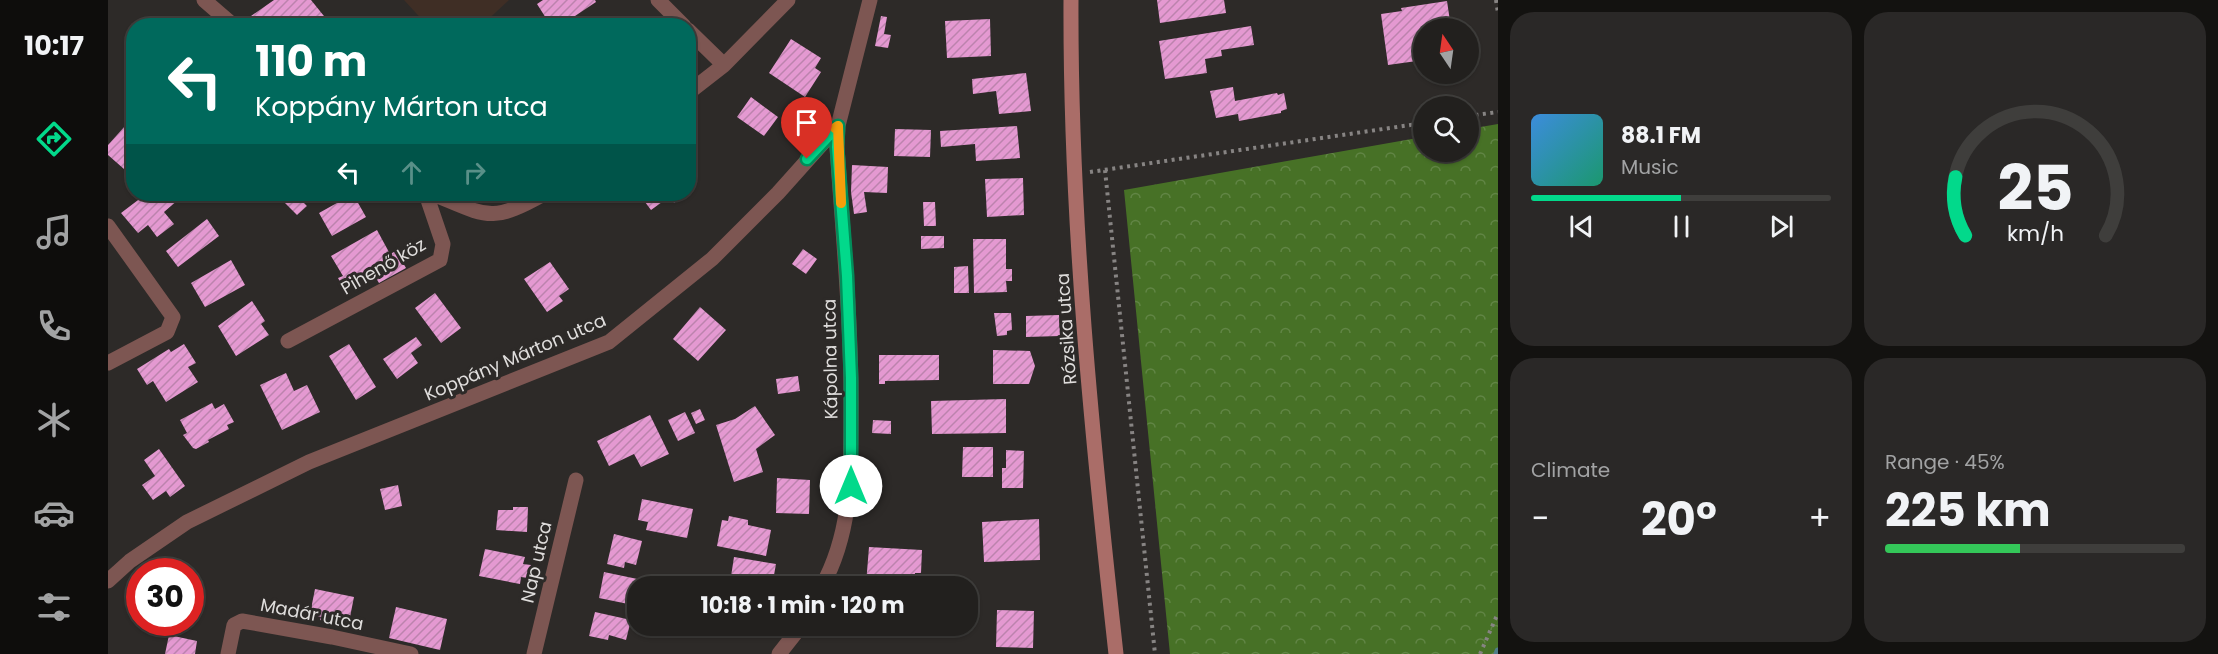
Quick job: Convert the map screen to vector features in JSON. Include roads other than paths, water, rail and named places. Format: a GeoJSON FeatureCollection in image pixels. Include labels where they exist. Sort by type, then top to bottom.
{"type":"FeatureCollection","features":[{"type":"Feature","properties":{"kind":"main road","name":"Rózsika utca"},"geometry":{"type":"LineString","coordinates":[[1071,0],[1074,174],[1091,411],[1116,654]]}},
{"type":"Feature","properties":{"kind":"street"},"geometry":{"type":"LineString","coordinates":[[204,0],[225,18]]}},
{"type":"Feature","properties":{"kind":"street"},"geometry":{"type":"LineString","coordinates":[[658,0],[676,18]]}},
{"type":"Feature","properties":{"kind":"street"},"geometry":{"type":"LineString","coordinates":[[696,87],[724,65],[788,0]]}},
{"type":"Feature","properties":{"kind":"street","name":"Koppány Márton utca"},"geometry":{"type":"LineString","coordinates":[[108,581],[130,561],[187,522],[309,462],[609,342],[712,260],[778,193],[838,126],[870,0]]}},
{"type":"Feature","properties":{"kind":"street"},"geometry":{"type":"LineString","coordinates":[[696,38],[724,65]]}},
{"type":"Feature","properties":{"kind":"street","name":"Kápolna utca"},"geometry":{"type":"LineString","coordinates":[[828,576],[845,526],[851,486],[851,378],[847,276],[837,147],[838,126]]}},
{"type":"Feature","properties":{"kind":"street","name":"Pihenő köz"},"geometry":{"type":"LineString","coordinates":[[288,341],[440,260],[443,244],[428,201]]}},
{"type":"Feature","properties":{"kind":"street"},"geometry":{"type":"LineString","coordinates":[[450,201],[482,214],[492,215],[514,209],[530,201]]}},
{"type":"Feature","properties":{"kind":"street"},"geometry":{"type":"LineString","coordinates":[[108,226],[173,317],[167,332],[108,363]]}},
{"type":"Feature","properties":{"kind":"street","name":"Nap utca"},"geometry":{"type":"LineString","coordinates":[[534,654],[576,480]]}},
{"type":"Feature","properties":{"kind":"street","name":"Madár utca"},"geometry":{"type":"LineString","coordinates":[[228,654],[234,625],[242,621],[411,654]]}},
{"type":"Feature","properties":{"kind":"street"},"geometry":{"type":"LineString","coordinates":[[779,654],[793,636]]}}]}
